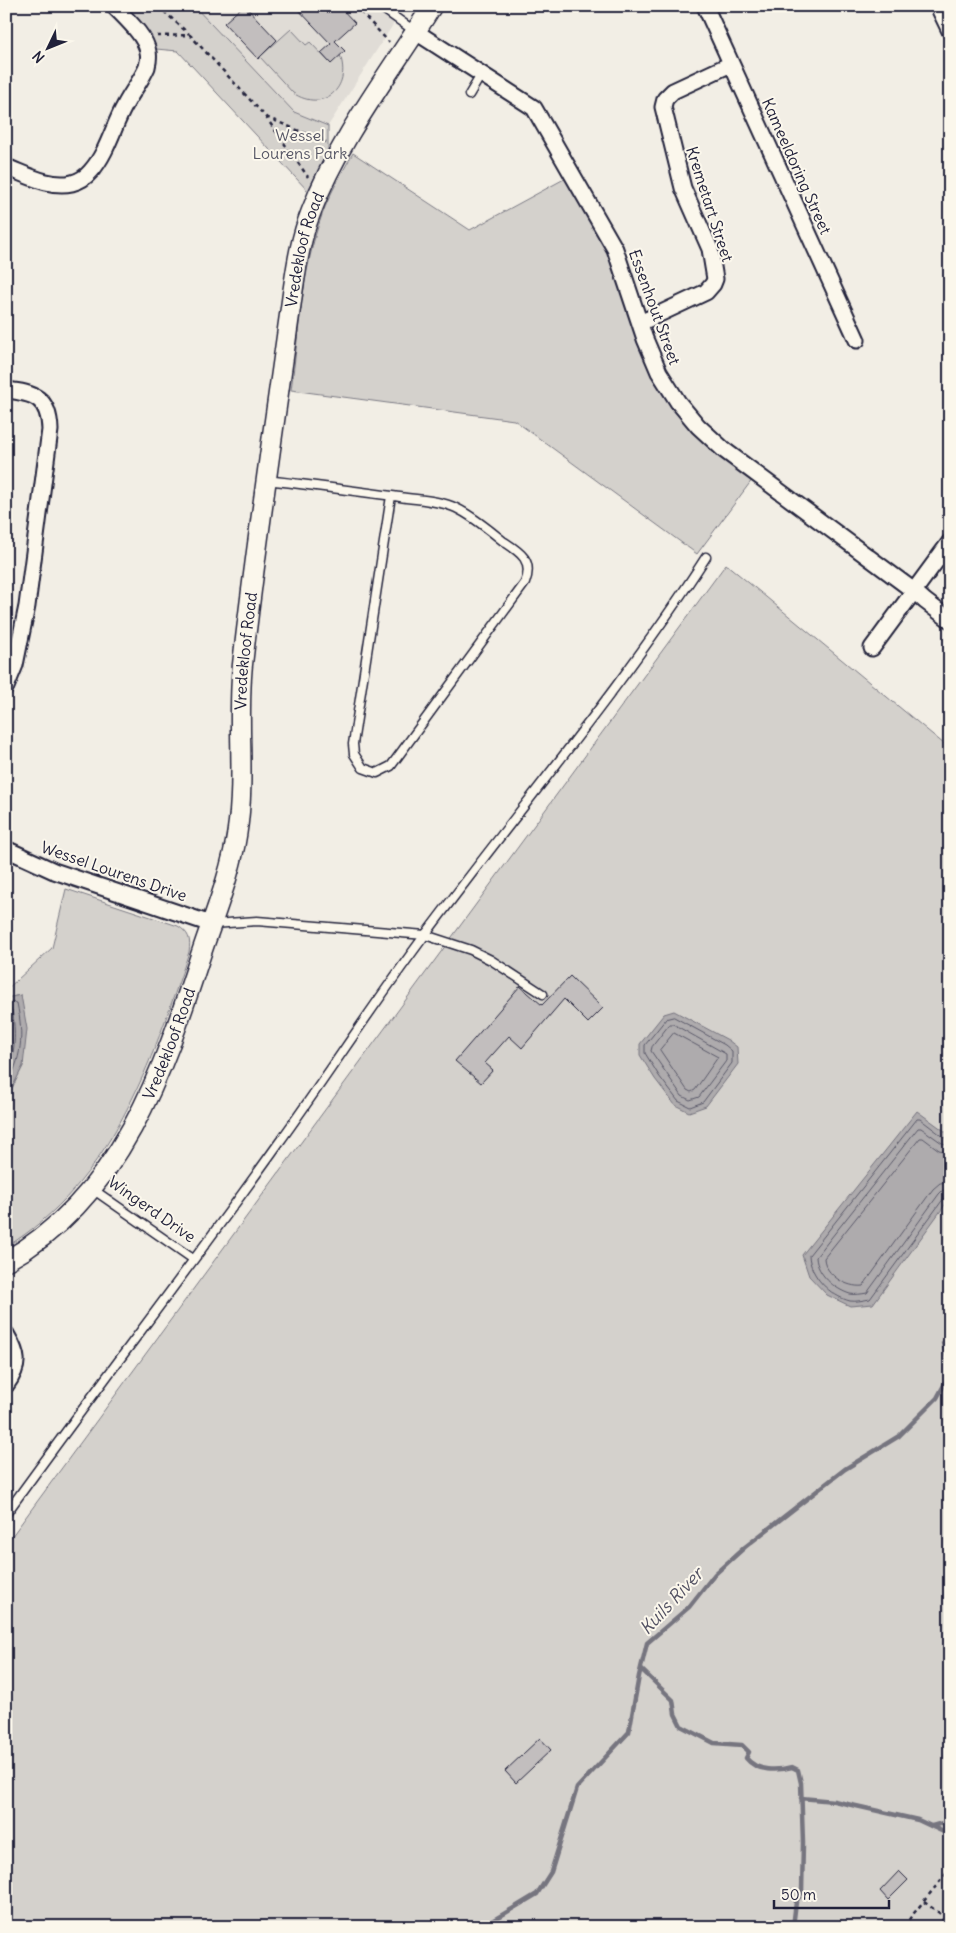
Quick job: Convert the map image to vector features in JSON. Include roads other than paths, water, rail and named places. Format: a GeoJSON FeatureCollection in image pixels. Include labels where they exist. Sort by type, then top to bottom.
{"type":"FeatureCollection","features":[{"type":"Feature","properties":{"kind":"street"},"geometry":{"type":"LineString","coordinates":[[6,167],[46,182],[61,185],[83,179],[100,159],[124,106],[148,64],[148,51],[141,37],[114,6]]}},
{"type":"Feature","properties":{"kind":"street","name":"Vredekloof Road"},"geometry":{"type":"LineString","coordinates":[[6,1261],[46,1235],[91,1188],[117,1154],[144,1108],[176,1033],[211,924],[237,834],[240,807],[242,663],[296,268],[306,227],[320,192],[342,148],[432,6]]}},
{"type":"Feature","properties":{"kind":"street","name":"Kameeldoring Street"},"geometry":{"type":"LineString","coordinates":[[705,6],[857,340]]}},
{"type":"Feature","properties":{"kind":"street"},"geometry":{"type":"LineString","coordinates":[[938,6],[950,31]]}},
{"type":"Feature","properties":{"kind":"street","name":"Essenhout Street"},"geometry":{"type":"LineString","coordinates":[[416,32],[534,108],[615,249],[651,356],[663,380],[678,402],[710,439],[914,590],[924,601],[950,620]]}},
{"type":"Feature","properties":{"kind":"street","name":"Kremetart Street"},"geometry":{"type":"LineString","coordinates":[[640,323],[706,292],[713,284],[715,273],[710,249],[683,188],[662,107],[664,99],[673,91],[731,64]]}},
{"type":"Feature","properties":{"kind":"street"},"geometry":{"type":"LineString","coordinates":[[6,390],[20,392],[40,399],[46,405],[50,415],[50,430],[26,606],[15,665],[6,687]]}},
{"type":"Feature","properties":{"kind":"street"},"geometry":{"type":"LineString","coordinates":[[872,648],[950,542]]}},
{"type":"Feature","properties":{"kind":"street","name":"Wessel Lourens Drive"},"geometry":{"type":"LineString","coordinates":[[6,849],[54,871],[211,924]]}},
{"type":"Feature","properties":{"kind":"street"},"geometry":{"type":"LineString","coordinates":[[6,1334],[13,1345],[16,1358],[16,1368],[6,1385]]}},
{"type":"Feature","properties":{"kind":"lane"},"geometry":{"type":"LineString","coordinates":[[382,7],[416,32]]}},
{"type":"Feature","properties":{"kind":"lane"},"geometry":{"type":"LineString","coordinates":[[469,94],[481,75]]}},
{"type":"Feature","properties":{"kind":"lane"},"geometry":{"type":"LineString","coordinates":[[266,480],[391,496],[439,503],[455,508],[518,551],[529,567],[525,583],[391,766],[377,773],[362,768],[354,754],[353,744],[391,496]]}},
{"type":"Feature","properties":{"kind":"lane"},"geometry":{"type":"LineString","coordinates":[[6,1514],[279,1143],[425,935],[627,672],[672,610],[706,558]]}},
{"type":"Feature","properties":{"kind":"lane"},"geometry":{"type":"LineString","coordinates":[[211,924],[257,921],[425,935],[471,950],[491,960],[544,994]]}},
{"type":"Feature","properties":{"kind":"lane","name":"Wingerd Drive"},"geometry":{"type":"LineString","coordinates":[[91,1188],[194,1259]]}},
{"type":"Feature","properties":{"kind":"water"},"geometry":{"type":"Polygon","coordinates":[[[21,995],[27,1029],[23,1066],[6,1100],[6,998],[21,995]]]}},
{"type":"Feature","properties":{"kind":"water"},"geometry":{"type":"Polygon","coordinates":[[[674,1011],[728,1040],[737,1047],[738,1064],[706,1106],[689,1112],[675,1105],[640,1055],[640,1044],[664,1014],[674,1011]]]}},
{"type":"Feature","properties":{"kind":"water"},"geometry":{"type":"Polygon","coordinates":[[[917,1111],[950,1135],[950,1198],[873,1304],[850,1306],[827,1295],[809,1276],[802,1255],[917,1111]]]}},
{"type":"Feature","properties":{"kind":"waterway","name":"Kuils River"},"geometry":{"type":"LineString","coordinates":[[950,1336],[943,1343],[950,1369]]}},
{"type":"Feature","properties":{"kind":"waterway","name":"Kuils River"},"geometry":{"type":"LineString","coordinates":[[482,1927],[537,1894],[551,1872],[577,1788],[629,1732],[647,1643],[689,1607],[715,1574],[745,1547],[845,1469],[899,1436],[937,1398],[950,1374]]}},
{"type":"Feature","properties":{"kind":"waterway"},"geometry":{"type":"LineString","coordinates":[[641,1669],[673,1700],[675,1714],[681,1726],[714,1743],[742,1745],[749,1752],[746,1758],[761,1768],[774,1770],[792,1767],[798,1770],[801,1783],[803,1843],[802,1892],[796,1902],[793,1927]]}},
{"type":"Feature","properties":{"kind":"waterway"},"geometry":{"type":"LineString","coordinates":[[801,1798],[834,1801],[918,1820],[950,1835]]}},
{"type":"Feature","properties":{"kind":"waterway"},"geometry":{"type":"LineString","coordinates":[[932,1826],[950,1821]]}},
{"type":"Feature","properties":{"kind":"park label","name":"Wessel Lourens Park"},"geometry":{"type":"Point","coordinates":[300,144]}}]}
